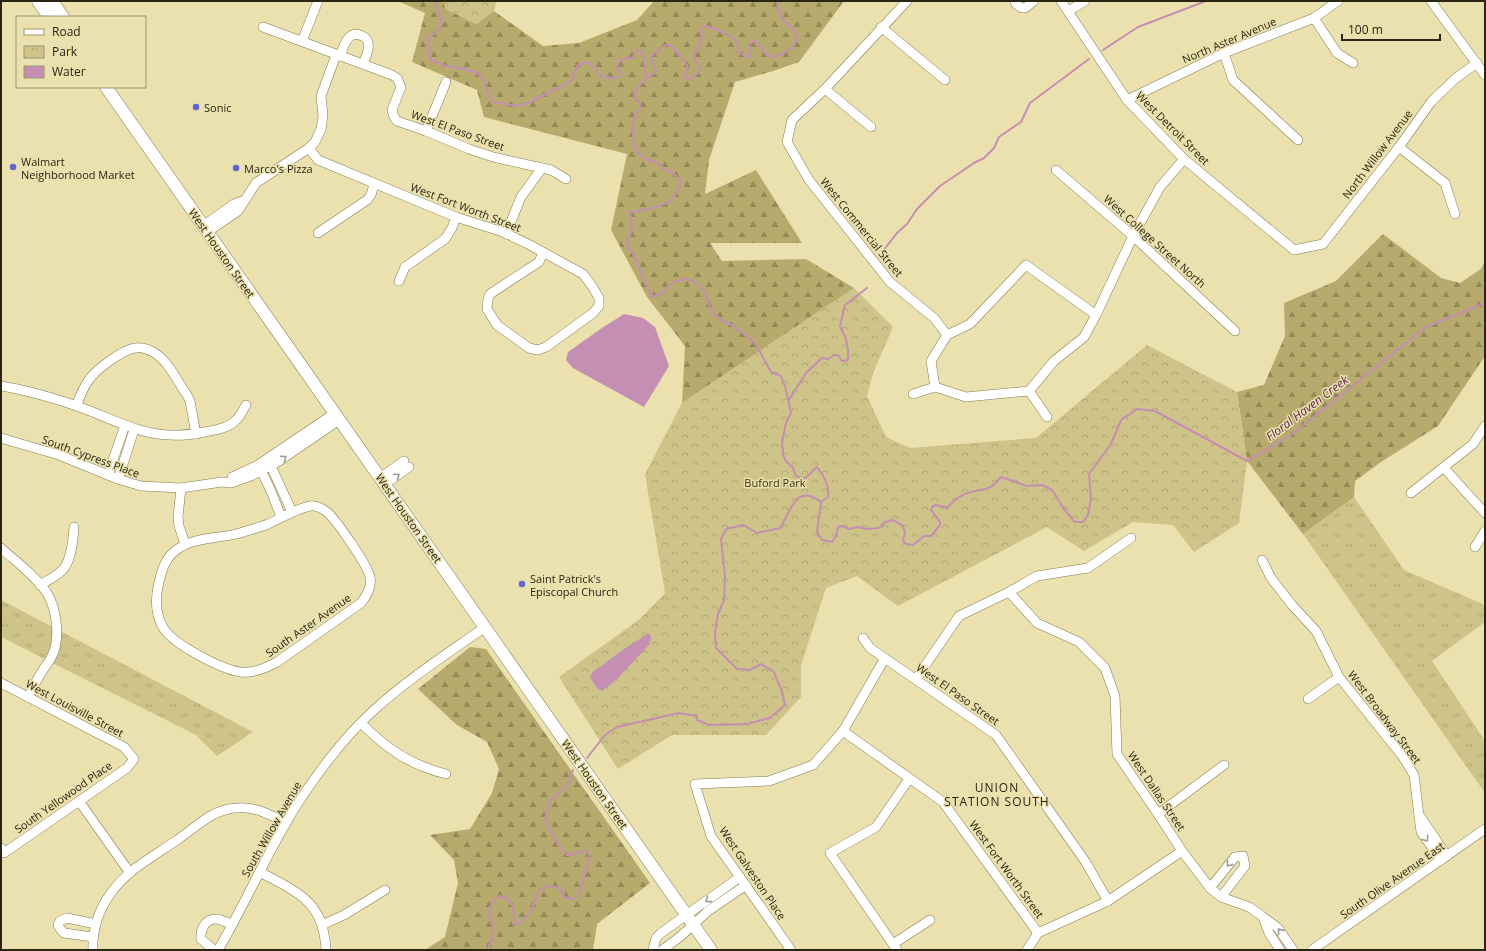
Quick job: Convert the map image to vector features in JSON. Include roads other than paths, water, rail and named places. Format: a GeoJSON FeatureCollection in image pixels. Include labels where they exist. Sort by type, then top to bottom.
{"type":"FeatureCollection","features":[{"type":"Feature","properties":{"kind":"main road"},"geometry":{"type":"LineString","coordinates":[[38,1],[48,16]]}},
{"type":"Feature","properties":{"kind":"main road"},"geometry":{"type":"LineString","coordinates":[[52,1],[62,16]]}},
{"type":"Feature","properties":{"kind":"main road","name":"West Houston Street"},"geometry":{"type":"LineString","coordinates":[[107,88],[712,950]]}},
{"type":"Feature","properties":{"kind":"street"},"geometry":{"type":"LineString","coordinates":[[302,41],[318,1]]}},
{"type":"Feature","properties":{"kind":"street"},"geometry":{"type":"LineString","coordinates":[[871,127],[826,89],[881,27],[907,1]]}},
{"type":"Feature","properties":{"kind":"street"},"geometry":{"type":"LineString","coordinates":[[1015,1],[1019,7],[1022,8],[1025,8],[1034,1]]}},
{"type":"Feature","properties":{"kind":"street","name":"West Detroit Street"},"geometry":{"type":"LineString","coordinates":[[1061,1],[1127,100],[1184,160],[1294,250]]}},
{"type":"Feature","properties":{"kind":"street"},"geometry":{"type":"LineString","coordinates":[[1068,11],[1085,1]]}},
{"type":"Feature","properties":{"kind":"street","name":"North Aster Avenue"},"geometry":{"type":"LineString","coordinates":[[1127,100],[1224,53],[1314,18],[1338,1]]}},
{"type":"Feature","properties":{"kind":"street"},"geometry":{"type":"LineString","coordinates":[[1431,1],[1485,75]]}},
{"type":"Feature","properties":{"kind":"street"},"geometry":{"type":"LineString","coordinates":[[1314,18],[1337,53],[1353,63]]}},
{"type":"Feature","properties":{"kind":"street","name":"West El Paso Street"},"geometry":{"type":"LineString","coordinates":[[263,27],[397,78],[401,87],[392,110],[397,121],[493,157],[551,170],[566,179]]}},
{"type":"Feature","properties":{"kind":"street"},"geometry":{"type":"LineString","coordinates":[[881,27],[945,80]]}},
{"type":"Feature","properties":{"kind":"street"},"geometry":{"type":"LineString","coordinates":[[205,229],[232,210],[238,211],[256,183],[309,148],[315,142],[321,129],[323,116],[321,96],[338,55],[347,40],[353,35],[360,35],[364,37],[368,43],[368,49],[363,64]]}},
{"type":"Feature","properties":{"kind":"street"},"geometry":{"type":"LineString","coordinates":[[1224,53],[1233,80],[1298,140]]}},
{"type":"Feature","properties":{"kind":"street","name":"North Willow Avenue"},"geometry":{"type":"LineString","coordinates":[[1294,250],[1323,244],[1399,147],[1431,102],[1456,78],[1476,63]]}},
{"type":"Feature","properties":{"kind":"street"},"geometry":{"type":"LineString","coordinates":[[426,131],[446,82]]}},
{"type":"Feature","properties":{"kind":"street","name":"West Commercial Street"},"geometry":{"type":"LineString","coordinates":[[826,89],[792,120],[786,142],[808,180],[890,282],[934,318],[947,335]]}},
{"type":"Feature","properties":{"kind":"street"},"geometry":{"type":"LineString","coordinates":[[1399,147],[1445,183],[1455,214]]}},
{"type":"Feature","properties":{"kind":"street","name":"West Fort Worth Street"},"geometry":{"type":"LineString","coordinates":[[309,148],[318,160],[456,217],[506,234],[543,252],[583,274],[599,298],[599,306],[587,318],[546,347],[538,350],[530,348],[498,326],[487,309],[490,294],[539,262],[543,252]]}},
{"type":"Feature","properties":{"kind":"street"},"geometry":{"type":"LineString","coordinates":[[914,394],[935,387],[966,397],[1030,391],[1054,361],[1084,337],[1133,236],[1160,187],[1184,160]]}},
{"type":"Feature","properties":{"kind":"street"},"geometry":{"type":"LineString","coordinates":[[506,234],[521,197],[542,168]]}},
{"type":"Feature","properties":{"kind":"street","name":"West College Street North"},"geometry":{"type":"LineString","coordinates":[[1056,170],[1133,236],[1235,331]]}},
{"type":"Feature","properties":{"kind":"street"},"geometry":{"type":"LineString","coordinates":[[318,233],[367,200],[371,195],[374,184]]}},
{"type":"Feature","properties":{"kind":"street"},"geometry":{"type":"LineString","coordinates":[[399,281],[406,267],[445,239],[452,228],[456,217]]}},
{"type":"Feature","properties":{"kind":"street"},"geometry":{"type":"LineString","coordinates":[[935,387],[931,361],[947,335],[970,324],[1026,265],[1096,315]]}},
{"type":"Feature","properties":{"kind":"street"},"geometry":{"type":"LineString","coordinates":[[76,406],[87,381],[93,375],[126,352],[137,348],[143,348],[152,351],[159,357],[187,395],[190,401],[196,434]]}},
{"type":"Feature","properties":{"kind":"street"},"geometry":{"type":"LineString","coordinates":[[1,386],[47,396],[125,425],[134,430],[167,436],[196,434],[218,429],[236,420],[246,405]]}},
{"type":"Feature","properties":{"kind":"street"},"geometry":{"type":"LineString","coordinates":[[1030,391],[1047,417]]}},
{"type":"Feature","properties":{"kind":"street","name":"South Cypress Place"},"geometry":{"type":"LineString","coordinates":[[1,438],[59,455],[118,479],[141,486],[177,488],[222,482],[260,468],[271,466],[337,416]]}},
{"type":"Feature","properties":{"kind":"street","name":"South Cypress Place"},"geometry":{"type":"LineString","coordinates":[[260,468],[337,416]]}},
{"type":"Feature","properties":{"kind":"street"},"geometry":{"type":"LineString","coordinates":[[108,475],[125,425]]}},
{"type":"Feature","properties":{"kind":"street"},"geometry":{"type":"LineString","coordinates":[[1411,493],[1473,444],[1485,426]]}},
{"type":"Feature","properties":{"kind":"street"},"geometry":{"type":"LineString","coordinates":[[118,479],[134,430]]}},
{"type":"Feature","properties":{"kind":"street"},"geometry":{"type":"LineString","coordinates":[[383,481],[407,464]]}},
{"type":"Feature","properties":{"kind":"street"},"geometry":{"type":"LineString","coordinates":[[177,488],[180,500],[178,508],[179,526],[185,544],[236,533],[268,524],[292,512],[271,466]]}},
{"type":"Feature","properties":{"kind":"street"},"geometry":{"type":"LineString","coordinates":[[260,468],[281,517]]}},
{"type":"Feature","properties":{"kind":"street"},"geometry":{"type":"LineString","coordinates":[[1444,468],[1485,513]]}},
{"type":"Feature","properties":{"kind":"street"},"geometry":{"type":"LineString","coordinates":[[268,485],[278,480]]}},
{"type":"Feature","properties":{"kind":"street","name":"South Aster Avenue"},"geometry":{"type":"LineString","coordinates":[[185,544],[174,551],[168,558],[161,575],[156,600],[158,614],[163,628],[178,643],[219,665],[241,672],[250,672],[267,668],[353,609],[368,594],[370,585],[368,570],[335,522],[326,512],[316,506],[304,507],[292,512]]}},
{"type":"Feature","properties":{"kind":"street"},"geometry":{"type":"LineString","coordinates":[[40,585],[54,577],[65,567],[72,543],[74,527]]}},
{"type":"Feature","properties":{"kind":"street"},"geometry":{"type":"LineString","coordinates":[[1475,547],[1485,531]]}},
{"type":"Feature","properties":{"kind":"street"},"geometry":{"type":"LineString","coordinates":[[916,679],[959,616],[1009,592],[1036,576],[1088,568],[1131,538]]}},
{"type":"Feature","properties":{"kind":"street"},"geometry":{"type":"LineString","coordinates":[[1,548],[46,592],[50,600],[56,624],[58,636],[52,657],[42,671],[28,697]]}},
{"type":"Feature","properties":{"kind":"street","name":"West Broadway Street"},"geometry":{"type":"LineString","coordinates":[[1262,560],[1271,578],[1292,605],[1316,631],[1339,677],[1404,757],[1414,774],[1419,815],[1444,858]]}},
{"type":"Feature","properties":{"kind":"street","name":"West Dallas Street"},"geometry":{"type":"LineString","coordinates":[[1009,592],[1037,623],[1079,642],[1105,668],[1115,696],[1117,754],[1182,851],[1210,888],[1221,897],[1249,907],[1262,916],[1278,928],[1293,950]]}},
{"type":"Feature","properties":{"kind":"street","name":"South Willow Avenue"},"geometry":{"type":"LineString","coordinates":[[218,950],[286,823],[318,773],[338,748],[361,723],[408,681],[485,627]]}},
{"type":"Feature","properties":{"kind":"street","name":"West El Paso Street"},"geometry":{"type":"LineString","coordinates":[[863,638],[870,648],[996,735],[1085,861],[1108,901]]}},
{"type":"Feature","properties":{"kind":"street"},"geometry":{"type":"LineString","coordinates":[[844,732],[885,658]]}},
{"type":"Feature","properties":{"kind":"street"},"geometry":{"type":"LineString","coordinates":[[1308,699],[1339,677]]}},
{"type":"Feature","properties":{"kind":"street","name":"West Louisville Street"},"geometry":{"type":"LineString","coordinates":[[1,683],[124,747],[134,759]]}},
{"type":"Feature","properties":{"kind":"street"},"geometry":{"type":"LineString","coordinates":[[361,723],[377,739],[397,754],[414,763],[446,774]]}},
{"type":"Feature","properties":{"kind":"street","name":"West Fort Worth Street"},"geometry":{"type":"LineString","coordinates":[[844,732],[943,802],[1038,933]]}},
{"type":"Feature","properties":{"kind":"street","name":"West Galveston Place"},"geometry":{"type":"LineString","coordinates":[[791,950],[711,836],[694,784],[769,781],[813,765],[844,732]]}},
{"type":"Feature","properties":{"kind":"street","name":"South Yellowood Place"},"geometry":{"type":"LineString","coordinates":[[3,850],[79,801],[126,768],[134,759]]}},
{"type":"Feature","properties":{"kind":"street"},"geometry":{"type":"LineString","coordinates":[[1158,814],[1224,765]]}},
{"type":"Feature","properties":{"kind":"street"},"geometry":{"type":"LineString","coordinates":[[909,779],[876,826],[830,853],[895,947],[930,920]]}},
{"type":"Feature","properties":{"kind":"street"},"geometry":{"type":"LineString","coordinates":[[79,801],[130,873]]}},
{"type":"Feature","properties":{"kind":"street"},"geometry":{"type":"LineString","coordinates":[[93,950],[96,924],[107,898],[119,884],[130,873],[210,817],[219,812],[232,808],[246,808],[264,812],[286,823]]}},
{"type":"Feature","properties":{"kind":"street","name":"South Olive Avenue East"},"geometry":{"type":"LineString","coordinates":[[1312,950],[1485,829]]}},
{"type":"Feature","properties":{"kind":"street"},"geometry":{"type":"LineString","coordinates":[[1027,950],[1038,933],[1108,901],[1182,851]]}},
{"type":"Feature","properties":{"kind":"street"},"geometry":{"type":"LineString","coordinates":[[1210,888],[1235,857],[1243,856],[1245,866],[1221,897]]}},
{"type":"Feature","properties":{"kind":"street"},"geometry":{"type":"LineString","coordinates":[[260,872],[305,898],[316,911],[322,925],[326,950]]}},
{"type":"Feature","properties":{"kind":"street"},"geometry":{"type":"LineString","coordinates":[[662,950],[681,936],[690,920],[740,877]]}},
{"type":"Feature","properties":{"kind":"street"},"geometry":{"type":"LineString","coordinates":[[653,950],[656,938],[666,928],[690,920],[708,911],[746,885]]}},
{"type":"Feature","properties":{"kind":"street"},"geometry":{"type":"LineString","coordinates":[[322,925],[344,915],[385,890]]}},
{"type":"Feature","properties":{"kind":"street"},"geometry":{"type":"LineString","coordinates":[[1262,916],[1269,933],[1280,950]]}},
{"type":"Feature","properties":{"kind":"street"},"geometry":{"type":"LineString","coordinates":[[94,937],[64,932],[58,925],[60,921],[68,918],[96,924]]}},
{"type":"Feature","properties":{"kind":"street"},"geometry":{"type":"LineString","coordinates":[[214,950],[201,938],[204,924],[208,921],[217,919],[232,924]]}},
{"type":"Feature","properties":{"kind":"water"},"geometry":{"type":"Polygon","coordinates":[[[624,314],[643,318],[655,327],[669,366],[644,407],[573,368],[566,360],[568,352],[624,314]]]}},
{"type":"Feature","properties":{"kind":"water"},"geometry":{"type":"Polygon","coordinates":[[[649,633],[651,638],[649,645],[616,680],[602,691],[597,688],[590,677],[593,672],[621,651],[649,633]]]}},
{"type":"Feature","properties":{"kind":"waterway"},"geometry":{"type":"LineString","coordinates":[[435,1],[441,18],[441,29],[427,39],[431,60],[446,66],[477,73],[484,80],[487,93],[494,102],[515,106],[528,103],[571,81],[578,65],[588,62],[602,77],[619,77],[620,72],[616,68],[619,61],[626,58],[632,58],[637,50],[641,51],[643,54],[647,78],[635,91],[635,99],[639,102],[641,108],[635,114],[632,127],[634,146],[637,152],[646,159],[656,162],[666,170],[673,173],[680,180],[678,189],[669,201],[654,208],[630,212],[632,228],[627,245],[635,257],[653,297],[664,292],[668,286],[676,281],[687,279],[697,283],[705,292],[708,303],[714,314],[723,321],[734,326],[755,343],[771,372],[781,376],[785,386],[791,413],[786,423],[782,442],[785,460],[793,468],[796,476],[803,479],[817,467],[824,478],[828,489],[828,497],[821,502],[805,495],[800,497],[791,507],[780,528],[757,533],[743,525],[726,529],[721,539],[725,577],[724,600],[718,614],[715,632],[716,648],[737,669],[750,670],[761,664],[774,672],[782,692],[785,705],[770,718],[747,724],[709,725],[697,720],[696,716],[679,713],[617,727],[605,735],[587,758]]}},
{"type":"Feature","properties":{"kind":"waterway"},"geometry":{"type":"LineString","coordinates":[[647,78],[656,72],[651,56],[666,45],[670,45],[687,65],[688,68],[684,77],[687,79],[695,75],[700,68],[693,56],[699,47],[701,30],[705,26],[734,39],[737,43],[738,51],[746,57],[751,55],[749,45],[755,41],[767,55],[772,57],[781,54],[795,44],[797,35],[781,16],[778,8],[778,1]]}},
{"type":"Feature","properties":{"kind":"waterway"},"geometry":{"type":"LineString","coordinates":[[1103,50],[1138,27],[1206,1]]}},
{"type":"Feature","properties":{"kind":"waterway"},"geometry":{"type":"LineString","coordinates":[[883,251],[897,233],[907,224],[917,209],[940,186],[984,158],[994,148],[999,137],[1021,122],[1030,103],[1089,59]]}},
{"type":"Feature","properties":{"kind":"waterway"},"geometry":{"type":"LineString","coordinates":[[789,400],[806,373],[822,358],[828,359],[838,355],[842,361],[848,360],[846,339],[840,326],[845,305],[867,288]]}},
{"type":"Feature","properties":{"kind":"waterway","name":"Floral Haven Creek"},"geometry":{"type":"LineString","coordinates":[[821,503],[817,532],[822,540],[832,542],[836,536],[838,527],[842,526],[849,529],[857,527],[867,529],[879,528],[885,522],[893,520],[903,526],[905,533],[903,540],[906,544],[913,545],[924,536],[931,536],[940,525],[940,522],[931,510],[932,507],[936,505],[947,508],[955,500],[967,493],[994,485],[1001,477],[1027,486],[1042,485],[1052,490],[1064,509],[1075,522],[1083,522],[1088,515],[1091,499],[1089,474],[1111,444],[1121,420],[1137,409],[1155,411],[1247,461],[1291,435],[1426,327],[1482,304],[1485,301]]}},
{"type":"Feature","properties":{"kind":"waterway"},"geometry":{"type":"LineString","coordinates":[[487,950],[493,935],[490,908],[491,904],[500,896],[509,900],[513,907],[515,925],[529,914],[539,892],[542,889],[552,886],[561,889],[563,896],[570,899],[575,898],[579,893],[589,860],[589,855],[586,851],[567,855],[562,850],[545,819],[550,801],[567,787],[573,770]]}},
{"type":"Feature","properties":{"kind":"place","name":"Sonic"},"geometry":{"type":"Point","coordinates":[196,107]}},
{"type":"Feature","properties":{"kind":"place","name":"Walmart Neighborhood Market"},"geometry":{"type":"Point","coordinates":[13,167]}},
{"type":"Feature","properties":{"kind":"place","name":"Marco's Pizza"},"geometry":{"type":"Point","coordinates":[236,168]}},
{"type":"Feature","properties":{"kind":"place","name":"Saint Patrick's Episcopal Church"},"geometry":{"type":"Point","coordinates":[522,584]}},
{"type":"Feature","properties":{"kind":"district","name":"UNION STATION SOUTH"},"geometry":{"type":"Point","coordinates":[997,794]}},
{"type":"Feature","properties":{"kind":"park label","name":"Buford Park"},"geometry":{"type":"Point","coordinates":[775,482]}}]}
